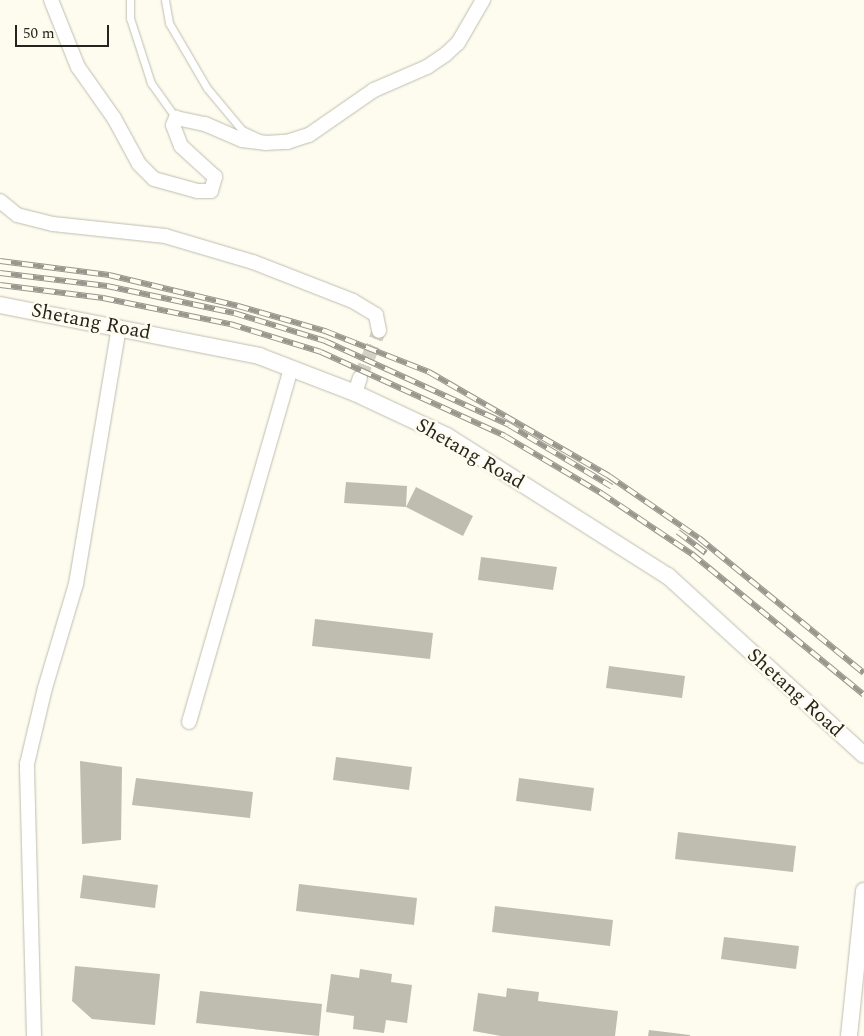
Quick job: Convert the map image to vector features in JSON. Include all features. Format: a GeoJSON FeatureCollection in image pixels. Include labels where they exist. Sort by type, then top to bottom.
{"type":"FeatureCollection","features":[{"type":"Feature","properties":{"kind":"street"},"geometry":{"type":"LineString","coordinates":[[51,0],[78,67],[114,118],[138,164],[154,179],[175,187],[211,191],[215,177],[181,146],[173,125],[176,118],[205,124],[242,140],[265,143],[287,142],[309,135],[374,90],[427,67],[446,54],[458,43],[483,0]]}},
{"type":"Feature","properties":{"kind":"street"},"geometry":{"type":"LineString","coordinates":[[0,201],[17,215],[53,224],[165,236],[253,262],[353,301],[376,315],[378,331]]}},
{"type":"Feature","properties":{"kind":"street","name":"Shetang Road"},"geometry":{"type":"LineString","coordinates":[[0,305],[259,356],[292,368],[358,385],[447,436],[668,576],[864,755]]}},
{"type":"Feature","properties":{"kind":"street"},"geometry":{"type":"LineString","coordinates":[[34,1036],[27,764],[45,688],[76,584],[119,328]]}},
{"type":"Feature","properties":{"kind":"street"},"geometry":{"type":"LineString","coordinates":[[190,722],[292,368]]}},
{"type":"Feature","properties":{"kind":"street"},"geometry":{"type":"LineString","coordinates":[[849,1036],[864,891]]}},
{"type":"Feature","properties":{"kind":"lane"},"geometry":{"type":"LineString","coordinates":[[130,0],[130,18],[151,83],[176,118]]}},
{"type":"Feature","properties":{"kind":"lane"},"geometry":{"type":"LineString","coordinates":[[165,0],[170,24],[208,88],[242,130],[265,143]]}},
{"type":"Feature","properties":{"kind":"building"},"geometry":{"type":"Polygon","coordinates":[[[346,482],[407,486],[406,507],[344,503],[346,482]]]}},
{"type":"Feature","properties":{"kind":"building"},"geometry":{"type":"Polygon","coordinates":[[[416,487],[473,516],[463,536],[406,507],[416,487]]]}},
{"type":"Feature","properties":{"kind":"building"},"geometry":{"type":"Polygon","coordinates":[[[481,557],[557,567],[553,590],[478,580],[481,557]]]}},
{"type":"Feature","properties":{"kind":"building"},"geometry":{"type":"Polygon","coordinates":[[[315,619],[433,633],[430,659],[312,646],[315,619]]]}},
{"type":"Feature","properties":{"kind":"building"},"geometry":{"type":"Polygon","coordinates":[[[609,666],[685,676],[682,698],[606,688],[609,666]]]}},
{"type":"Feature","properties":{"kind":"building"},"geometry":{"type":"Polygon","coordinates":[[[336,757],[412,767],[409,790],[333,780],[336,757]]]}},
{"type":"Feature","properties":{"kind":"building"},"geometry":{"type":"Polygon","coordinates":[[[80,761],[122,767],[121,840],[82,844],[80,761]]]}},
{"type":"Feature","properties":{"kind":"building"},"geometry":{"type":"Polygon","coordinates":[[[136,778],[253,792],[250,818],[132,805],[136,778]]]}},
{"type":"Feature","properties":{"kind":"building"},"geometry":{"type":"Polygon","coordinates":[[[519,778],[594,788],[591,811],[516,801],[519,778]]]}},
{"type":"Feature","properties":{"kind":"building"},"geometry":{"type":"Polygon","coordinates":[[[678,832],[796,846],[793,872],[675,859],[678,832]]]}},
{"type":"Feature","properties":{"kind":"building"},"geometry":{"type":"Polygon","coordinates":[[[83,875],[158,885],[155,908],[80,898],[83,875]]]}},
{"type":"Feature","properties":{"kind":"building"},"geometry":{"type":"Polygon","coordinates":[[[299,884],[417,898],[414,925],[296,911],[299,884]]]}},
{"type":"Feature","properties":{"kind":"building"},"geometry":{"type":"Polygon","coordinates":[[[495,906],[613,920],[610,946],[492,932],[495,906]]]}},
{"type":"Feature","properties":{"kind":"building"},"geometry":{"type":"Polygon","coordinates":[[[724,937],[799,946],[796,969],[721,959],[724,937]]]}},
{"type":"Feature","properties":{"kind":"building"},"geometry":{"type":"Polygon","coordinates":[[[75,966],[160,974],[155,1025],[92,1019],[72,1001],[75,966]]]}},
{"type":"Feature","properties":{"kind":"building"},"geometry":{"type":"Polygon","coordinates":[[[360,969],[392,974],[391,982],[412,985],[407,1023],[386,1020],[384,1033],[353,1029],[354,1016],[326,1012],[331,974],[359,978],[360,969]]]}},
{"type":"Feature","properties":{"kind":"building"},"geometry":{"type":"Polygon","coordinates":[[[507,988],[539,992],[538,1001],[618,1011],[615,1036],[501,1036],[473,1031],[478,993],[506,997],[507,988]]]}},
{"type":"Feature","properties":{"kind":"building"},"geometry":{"type":"Polygon","coordinates":[[[200,991],[322,1004],[319,1036],[196,1023],[200,991]]]}},
{"type":"Feature","properties":{"kind":"building"},"geometry":{"type":"Polygon","coordinates":[[[649,1030],[690,1035],[690,1036],[648,1036],[649,1030]]]}},
{"type":"Feature","properties":{"kind":"tunnel"},"geometry":{"type":"LineString","coordinates":[[360,378],[379,331]]}},
{"type":"Feature","properties":{"kind":"railway"},"geometry":{"type":"LineString","coordinates":[[0,261],[109,275],[238,306],[325,331],[429,372],[609,476],[699,538],[864,673]]}},
{"type":"Feature","properties":{"kind":"railway"},"geometry":{"type":"LineString","coordinates":[[0,273],[107,286],[234,313],[325,341],[509,425],[612,487]]}},
{"type":"Feature","properties":{"kind":"railway"},"geometry":{"type":"LineString","coordinates":[[0,285],[103,298],[230,324],[321,352],[505,436],[601,493],[692,554],[864,695]]}},
{"type":"Feature","properties":{"kind":"railway"},"geometry":{"type":"LineString","coordinates":[[678,532],[706,553]]}}]}
